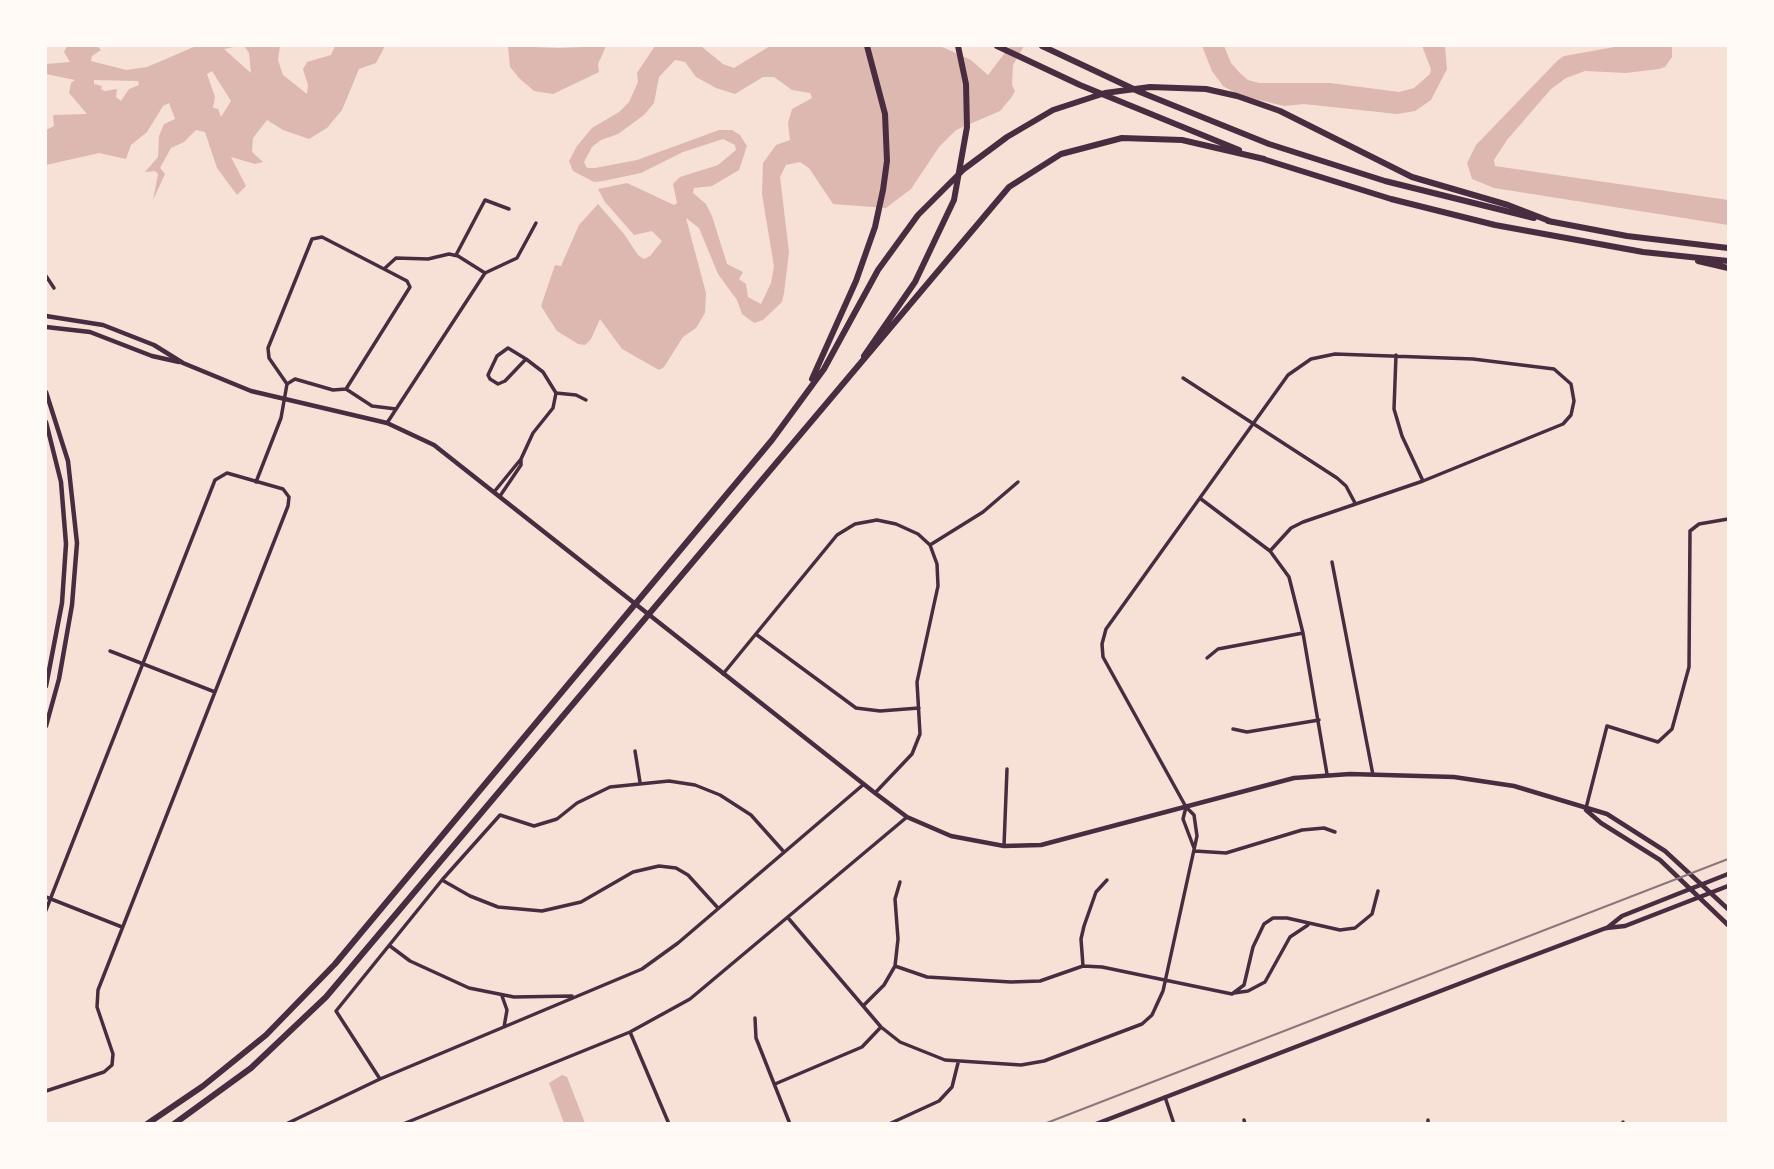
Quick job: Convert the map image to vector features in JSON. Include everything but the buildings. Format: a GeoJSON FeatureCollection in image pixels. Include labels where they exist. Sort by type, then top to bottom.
{"type":"FeatureCollection","features":[{"type":"Feature","properties":{"kind":"highway"},"geometry":{"type":"LineString","coordinates":[[811,384],[851,296],[875,228],[885,177],[887,131],[880,84],[867,46]]}},
{"type":"Feature","properties":{"kind":"highway"},"geometry":{"type":"LineString","coordinates":[[174,1124],[251,1068],[326,997],[857,366],[915,282],[954,200],[967,127],[966,84],[958,46]]}},
{"type":"Feature","properties":{"kind":"highway"},"geometry":{"type":"LineString","coordinates":[[997,46],[1119,102],[1264,159]]}},
{"type":"Feature","properties":{"kind":"highway"},"geometry":{"type":"LineString","coordinates":[[1042,46],[1173,106],[1304,156],[1411,188],[1552,222],[1728,248]]}},
{"type":"Feature","properties":{"kind":"highway"},"geometry":{"type":"LineString","coordinates":[[147,1124],[242,1055],[317,984],[772,440],[824,369],[878,270],[918,215],[944,186],[992,146],[1066,105],[1130,89],[1190,88],[1250,100],[1412,177],[1508,205],[1552,222]]}},
{"type":"Feature","properties":{"kind":"highway"},"geometry":{"type":"LineString","coordinates":[[857,366],[877,346],[994,202],[1017,181],[1043,163],[1071,150],[1101,141],[1141,136],[1182,140],[1264,159],[1453,216],[1580,242],[1728,261]]}},
{"type":"Feature","properties":{"kind":"highway"},"geometry":{"type":"LineString","coordinates":[[1665,254],[1728,268]]}},
{"type":"Feature","properties":{"kind":"main road"},"geometry":{"type":"LineString","coordinates":[[46,316],[82,319],[114,328],[153,345],[183,363]]}},
{"type":"Feature","properties":{"kind":"main road"},"geometry":{"type":"LineString","coordinates":[[46,327],[90,332],[284,401],[387,423],[434,446],[907,817],[951,836],[1004,846],[1059,842],[1262,785],[1327,774],[1454,777],[1488,781],[1548,795],[1586,810],[1607,814],[1637,831],[1703,884],[1728,909]]}},
{"type":"Feature","properties":{"kind":"main road"},"geometry":{"type":"LineString","coordinates":[[46,392],[68,461],[77,543],[72,605],[59,679],[46,726]]}},
{"type":"Feature","properties":{"kind":"main road"},"geometry":{"type":"LineString","coordinates":[[46,422],[61,482],[66,544],[62,603],[46,686]]}},
{"type":"Feature","properties":{"kind":"main road"},"geometry":{"type":"LineString","coordinates":[[1586,810],[1601,823],[1660,860],[1728,925]]}},
{"type":"Feature","properties":{"kind":"main road"},"geometry":{"type":"LineString","coordinates":[[1606,928],[1622,916],[1728,874]]}},
{"type":"Feature","properties":{"kind":"main road"},"geometry":{"type":"LineString","coordinates":[[1096,1124],[1606,928],[1625,926],[1728,886]]}},
{"type":"Feature","properties":{"kind":"street"},"geometry":{"type":"LineString","coordinates":[[456,255],[485,200],[509,209]]}},
{"type":"Feature","properties":{"kind":"street"},"geometry":{"type":"LineString","coordinates":[[387,423],[485,273],[517,258],[536,223]]}},
{"type":"Feature","properties":{"kind":"street"},"geometry":{"type":"LineString","coordinates":[[256,482],[281,418],[287,384],[268,352],[315,237],[322,237],[407,281],[410,287],[345,388]]}},
{"type":"Feature","properties":{"kind":"street"},"geometry":{"type":"LineString","coordinates":[[384,269],[396,258],[456,255],[485,273]]}},
{"type":"Feature","properties":{"kind":"street"},"geometry":{"type":"LineString","coordinates":[[46,276],[54,288]]}},
{"type":"Feature","properties":{"kind":"street"},"geometry":{"type":"LineString","coordinates":[[494,492],[521,459],[533,433],[553,408],[556,393],[542,372],[526,359],[508,348],[502,351],[489,370],[492,382],[498,384],[505,381],[526,359]]}},
{"type":"Feature","properties":{"kind":"street"},"geometry":{"type":"LineString","coordinates":[[789,919],[881,1027],[901,1042],[958,1062],[1021,1065],[1072,1053],[1142,1024],[1152,1015],[1166,980],[1197,836],[1194,815],[1186,807],[1103,657],[1105,629],[1288,375],[1311,359],[1335,354],[1473,359],[1554,369],[1571,384],[1574,401],[1571,415],[1563,424],[1423,481],[1291,528],[1269,551]]}},
{"type":"Feature","properties":{"kind":"street"},"geometry":{"type":"LineString","coordinates":[[1396,355],[1394,409],[1402,436],[1423,481]]}},
{"type":"Feature","properties":{"kind":"street"},"geometry":{"type":"LineString","coordinates":[[287,384],[295,379],[333,390],[345,388],[372,406],[396,409]]}},
{"type":"Feature","properties":{"kind":"street"},"geometry":{"type":"LineString","coordinates":[[1183,379],[1337,478],[1346,486],[1355,504]]}},
{"type":"Feature","properties":{"kind":"street"},"geometry":{"type":"LineString","coordinates":[[556,393],[576,395],[586,400]]}},
{"type":"Feature","properties":{"kind":"street"},"geometry":{"type":"LineString","coordinates":[[500,496],[521,465],[521,459]]}},
{"type":"Feature","properties":{"kind":"street"},"geometry":{"type":"LineString","coordinates":[[46,909],[48,898],[215,480],[227,473],[282,489],[289,502],[97,994],[97,1007],[113,1054],[112,1065],[104,1072],[46,1091]]}},
{"type":"Feature","properties":{"kind":"street"},"geometry":{"type":"LineString","coordinates":[[930,545],[983,512],[1018,482]]}},
{"type":"Feature","properties":{"kind":"street"},"geometry":{"type":"LineString","coordinates":[[1200,499],[1269,551],[1289,576],[1303,633],[1327,774]]}},
{"type":"Feature","properties":{"kind":"street"},"geometry":{"type":"LineString","coordinates":[[1586,810],[1607,726],[1658,742],[1672,729],[1689,667],[1690,531],[1699,524],[1728,519]]}},
{"type":"Feature","properties":{"kind":"street"},"geometry":{"type":"LineString","coordinates":[[723,674],[837,535],[855,524],[877,520],[896,524],[918,534],[930,545],[937,564],[938,586],[917,682],[920,734],[912,754],[876,793]]}},
{"type":"Feature","properties":{"kind":"street"},"geometry":{"type":"LineString","coordinates":[[1332,562],[1373,775]]}},
{"type":"Feature","properties":{"kind":"street"},"geometry":{"type":"LineString","coordinates":[[1207,658],[1218,649],[1303,633]]}},
{"type":"Feature","properties":{"kind":"street"},"geometry":{"type":"LineString","coordinates":[[756,634],[856,708],[880,711],[919,708]]}},
{"type":"Feature","properties":{"kind":"street"},"geometry":{"type":"LineString","coordinates":[[110,651],[215,692]]}},
{"type":"Feature","properties":{"kind":"street"},"geometry":{"type":"LineString","coordinates":[[1233,729],[1247,732],[1318,720]]}},
{"type":"Feature","properties":{"kind":"street"},"geometry":{"type":"LineString","coordinates":[[635,751],[640,782]]}},
{"type":"Feature","properties":{"kind":"street"},"geometry":{"type":"LineString","coordinates":[[1004,846],[1007,769]]}},
{"type":"Feature","properties":{"kind":"street"},"geometry":{"type":"LineString","coordinates":[[380,1079],[336,1011],[442,880],[500,815],[534,827],[557,819],[577,803],[610,787],[669,781],[695,785],[720,795],[751,815],[784,852]]}},
{"type":"Feature","properties":{"kind":"street"},"geometry":{"type":"LineString","coordinates":[[286,1124],[380,1079],[642,969],[864,784]]}},
{"type":"Feature","properties":{"kind":"street"},"geometry":{"type":"LineString","coordinates":[[1186,807],[1183,819],[1195,851]]}},
{"type":"Feature","properties":{"kind":"street"},"geometry":{"type":"LineString","coordinates":[[403,1124],[630,1032],[690,999],[789,919],[907,817]]}},
{"type":"Feature","properties":{"kind":"street"},"geometry":{"type":"LineString","coordinates":[[1195,851],[1226,853],[1302,830],[1324,828],[1335,832]]}},
{"type":"Feature","properties":{"kind":"street"},"geometry":{"type":"LineString","coordinates":[[442,880],[470,896],[498,907],[542,911],[581,902],[633,872],[659,866],[676,868],[688,875],[718,908]]}},
{"type":"Feature","properties":{"kind":"street"},"geometry":{"type":"LineString","coordinates":[[1083,966],[1081,939],[1084,926],[1096,892],[1107,880]]}},
{"type":"Feature","properties":{"kind":"street"},"geometry":{"type":"LineString","coordinates":[[864,1005],[884,985],[895,966],[898,939],[895,899],[900,883]]}},
{"type":"Feature","properties":{"kind":"street"},"geometry":{"type":"LineString","coordinates":[[1232,994],[1244,985],[1253,947],[1264,925],[1273,918],[1287,918],[1339,930],[1355,928],[1372,914],[1378,891]]}},
{"type":"Feature","properties":{"kind":"street"},"geometry":{"type":"LineString","coordinates":[[48,898],[122,927]]}},
{"type":"Feature","properties":{"kind":"street"},"geometry":{"type":"LineString","coordinates":[[895,966],[927,977],[1011,982],[1040,981],[1083,966],[1232,994],[1248,991],[1265,982],[1290,937],[1310,924]]}},
{"type":"Feature","properties":{"kind":"street"},"geometry":{"type":"LineString","coordinates":[[390,946],[440,977],[469,988],[502,996],[578,996]]}},
{"type":"Feature","properties":{"kind":"street"},"geometry":{"type":"LineString","coordinates":[[502,996],[507,1010],[503,1027]]}},
{"type":"Feature","properties":{"kind":"street"},"geometry":{"type":"LineString","coordinates":[[755,1018],[757,1038],[790,1124]]}},
{"type":"Feature","properties":{"kind":"street"},"geometry":{"type":"LineString","coordinates":[[775,1084],[862,1046],[881,1027]]}},
{"type":"Feature","properties":{"kind":"street"},"geometry":{"type":"LineString","coordinates":[[630,1032],[669,1124]]}},
{"type":"Feature","properties":{"kind":"street"},"geometry":{"type":"LineString","coordinates":[[889,1124],[939,1101],[952,1087],[958,1062]]}},
{"type":"Feature","properties":{"kind":"street"},"geometry":{"type":"LineString","coordinates":[[1165,1097],[1174,1124]]}},
{"type":"Feature","properties":{"kind":"shaded area"},"geometry":{"type":"Polygon","coordinates":[[[67,46],[97,46],[101,50],[92,56],[91,61],[126,70],[147,67],[196,46],[239,46],[224,49],[251,73],[249,53],[244,46],[280,46],[278,60],[283,75],[307,94],[308,85],[303,69],[307,62],[331,55],[335,46],[385,46],[376,63],[359,69],[342,110],[327,128],[309,139],[283,130],[267,120],[253,138],[252,152],[263,162],[255,164],[231,157],[246,186],[237,195],[217,168],[205,132],[196,130],[184,142],[171,148],[160,168],[165,174],[153,200],[158,174],[155,171],[145,172],[158,157],[159,136],[164,124],[175,119],[169,103],[163,106],[147,132],[131,145],[126,159],[99,153],[46,165],[46,130],[54,126],[53,115],[87,114],[69,93],[71,83],[75,80],[46,74],[46,64],[70,62],[64,52],[67,46]],[[212,71],[207,74],[215,97],[213,108],[218,109],[221,117],[231,101],[212,71]],[[94,80],[94,84],[102,86],[101,89],[105,91],[117,89],[116,97],[121,101],[129,89],[139,85],[138,81],[94,80]]]}},
{"type":"Feature","properties":{"kind":"shaded area"},"geometry":{"type":"Polygon","coordinates":[[[508,46],[606,46],[598,64],[599,72],[553,94],[534,91],[519,78],[510,67],[508,46]]]}},
{"type":"Feature","properties":{"kind":"shaded area"},"geometry":{"type":"Polygon","coordinates":[[[655,46],[701,46],[723,64],[734,68],[770,46],[940,46],[971,60],[988,75],[1010,46],[1024,46],[1013,65],[1012,85],[1015,91],[1000,111],[956,130],[939,147],[911,189],[886,208],[833,204],[809,168],[800,162],[786,165],[780,177],[789,252],[784,293],[782,302],[763,320],[754,323],[742,314],[737,300],[718,274],[699,228],[686,218],[706,293],[705,313],[696,328],[683,337],[664,367],[659,370],[622,349],[600,319],[591,339],[585,345],[578,344],[557,331],[541,306],[555,265],[561,266],[579,225],[598,204],[644,259],[650,256],[662,241],[652,231],[634,235],[605,202],[598,189],[627,183],[674,205],[677,203],[673,184],[680,177],[718,165],[736,150],[735,145],[723,139],[683,152],[641,173],[603,181],[594,182],[573,171],[569,161],[577,146],[592,128],[619,112],[629,102],[638,82],[637,73],[655,46]],[[675,60],[659,77],[654,103],[644,115],[618,134],[601,140],[592,147],[584,162],[587,168],[595,168],[637,160],[719,130],[732,130],[740,135],[747,146],[739,170],[712,186],[694,188],[693,193],[706,204],[712,216],[727,264],[743,272],[739,279],[746,284],[748,297],[761,304],[771,283],[774,266],[762,194],[763,163],[776,145],[790,140],[788,123],[792,109],[812,98],[810,93],[792,90],[774,77],[763,77],[735,94],[696,77],[685,62],[675,60]]]}},
{"type":"Feature","properties":{"kind":"shaded area"},"geometry":{"type":"Polygon","coordinates":[[[1202,46],[1224,46],[1231,63],[1240,73],[1248,80],[1259,83],[1330,83],[1399,92],[1414,88],[1430,74],[1431,69],[1422,46],[1445,46],[1447,69],[1431,100],[1415,111],[1397,114],[1304,104],[1284,106],[1239,95],[1223,86],[1212,71],[1202,46]]]}},
{"type":"Feature","properties":{"kind":"shaded area"},"geometry":{"type":"Polygon","coordinates":[[[1620,46],[1672,46],[1672,57],[1665,67],[1659,69],[1626,73],[1585,71],[1566,78],[1551,89],[1507,140],[1494,160],[1495,166],[1728,200],[1728,225],[1494,188],[1472,179],[1467,163],[1476,145],[1558,60],[1564,56],[1620,46]]]}},
{"type":"Feature","properties":{"kind":"shaded area"},"geometry":{"type":"Polygon","coordinates":[[[562,1075],[567,1077],[585,1123],[564,1123],[549,1083],[562,1075]]]}},
{"type":"Feature","properties":{"kind":"railway"},"geometry":{"type":"LineString","coordinates":[[1044,1124],[1728,859]]}}]}
